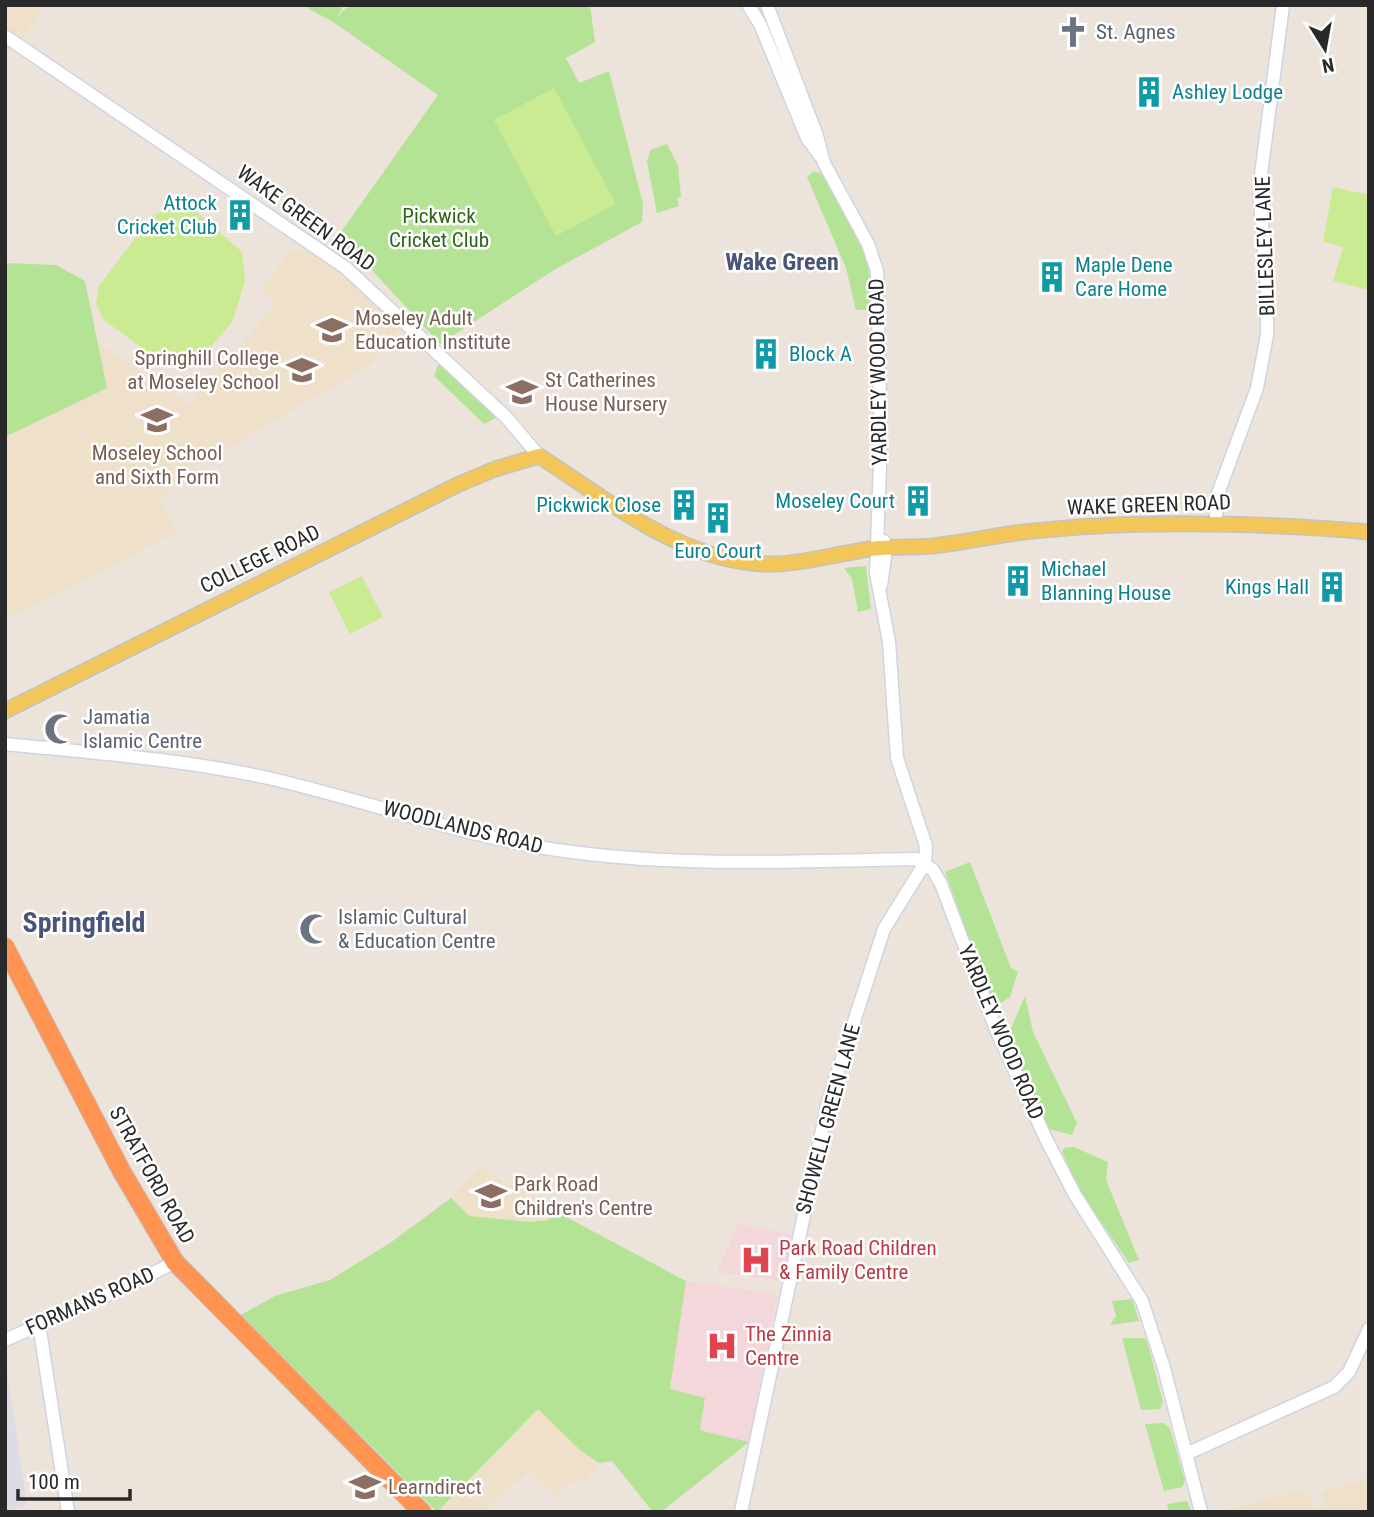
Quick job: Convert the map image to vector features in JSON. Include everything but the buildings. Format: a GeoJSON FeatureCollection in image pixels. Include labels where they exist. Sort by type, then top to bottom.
{"type":"FeatureCollection","features":[{"type":"Feature","properties":{"kind":"highway","name":"STRATFORD ROAD"},"geometry":{"type":"LineString","coordinates":[[5,947],[122,1172],[175,1262],[422,1512]]}},
{"type":"Feature","properties":{"kind":"main road","name":"WAKE GREEN ROAD"},"geometry":{"type":"LineString","coordinates":[[538,456],[644,525],[692,547],[749,562],[824,560],[1087,526],[1216,522],[1369,532]]}},
{"type":"Feature","properties":{"kind":"main road","name":"COLLEGE ROAD"},"geometry":{"type":"LineString","coordinates":[[5,711],[457,485],[495,468],[538,456]]}},
{"type":"Feature","properties":{"kind":"street","name":"YARDLEY WOOD ROAD"},"geometry":{"type":"LineString","coordinates":[[748,5],[777,53]]}},
{"type":"Feature","properties":{"kind":"street","name":"YARDLEY WOOD ROAD"},"geometry":{"type":"LineString","coordinates":[[767,5],[777,53],[807,138],[822,159],[868,244],[877,271],[881,437],[878,513],[880,590],[889,642],[897,758],[926,846],[925,863],[941,884],[997,1032],[1047,1141],[1075,1195],[1142,1301],[1153,1331],[1201,1512]]}},
{"type":"Feature","properties":{"kind":"street","name":"BILLESLEY LANE"},"geometry":{"type":"LineString","coordinates":[[1216,522],[1216,499],[1255,395],[1263,359],[1268,311],[1259,190],[1283,5]]}},
{"type":"Feature","properties":{"kind":"street","name":"WAKE GREEN ROAD"},"geometry":{"type":"LineString","coordinates":[[5,36],[346,268],[506,417],[538,456]]}},
{"type":"Feature","properties":{"kind":"street","name":"WOODLANDS ROAD"},"geometry":{"type":"LineString","coordinates":[[5,744],[225,770],[323,791],[468,833],[570,852],[702,862],[916,859],[925,863]]}},
{"type":"Feature","properties":{"kind":"street","name":"SHOWELL GREEN LANE"},"geometry":{"type":"LineString","coordinates":[[741,1512],[828,1102],[884,929],[925,863]]}},
{"type":"Feature","properties":{"kind":"street","name":"FORMANS ROAD"},"geometry":{"type":"LineString","coordinates":[[5,1340],[175,1262]]}},
{"type":"Feature","properties":{"kind":"street"},"geometry":{"type":"LineString","coordinates":[[39,1324],[68,1512]]}},
{"type":"Feature","properties":{"kind":"street"},"geometry":{"type":"LineString","coordinates":[[1186,1454],[1334,1387],[1349,1372],[1369,1329]]}},
{"type":"Feature","properties":{"kind":"shaded area"},"geometry":{"type":"Polygon","coordinates":[[[5,5],[46,5],[21,40],[5,29],[5,5]]]}},
{"type":"Feature","properties":{"kind":"shaded area","name":"Moseley School and Sixth Form"},"geometry":{"type":"Polygon","coordinates":[[[292,249],[321,254],[344,269],[401,328],[370,365],[351,373],[352,376],[185,472],[160,500],[177,532],[5,619],[5,437],[106,388],[98,343],[190,404],[276,303],[261,289],[292,249]]]}},
{"type":"Feature","properties":{"kind":"shaded area","name":"Park Road Children's Centre"},"geometry":{"type":"Polygon","coordinates":[[[481,1168],[555,1211],[548,1220],[532,1222],[469,1216],[451,1198],[481,1168]]]}},
{"type":"Feature","properties":{"kind":"shaded area","name":"Park Road Children & Family Centre"},"geometry":{"type":"Polygon","coordinates":[[[739,1223],[792,1235],[783,1281],[717,1272],[739,1223]]]}},
{"type":"Feature","properties":{"kind":"shaded area","name":"The Zinnia Centre"},"geometry":{"type":"Polygon","coordinates":[[[686,1281],[775,1294],[777,1297],[749,1442],[703,1431],[669,1389],[686,1281]]]}},
{"type":"Feature","properties":{"kind":"shaded area"},"geometry":{"type":"Polygon","coordinates":[[[5,1358],[27,1505],[14,1508],[15,1512],[5,1512],[5,1358]]]}},
{"type":"Feature","properties":{"kind":"shaded area"},"geometry":{"type":"Polygon","coordinates":[[[538,1409],[581,1451],[599,1463],[587,1480],[573,1481],[556,1497],[529,1470],[485,1512],[437,1512],[538,1409]]]}},
{"type":"Feature","properties":{"kind":"shaded area"},"geometry":{"type":"Polygon","coordinates":[[[1369,1478],[1369,1512],[1218,1512],[1301,1490],[1303,1497],[1311,1495],[1315,1509],[1326,1507],[1322,1492],[1369,1478]]]}},
{"type":"Feature","properties":{"kind":"green space","name":"Pickwick Cricket Club"},"geometry":{"type":"Polygon","coordinates":[[[302,5],[344,5],[337,17],[349,5],[590,5],[595,42],[566,58],[579,83],[609,71],[643,204],[642,222],[554,270],[440,344],[358,255],[334,242],[438,95],[333,22],[302,5]]]}},
{"type":"Feature","properties":{"kind":"green space"},"geometry":{"type":"Polygon","coordinates":[[[554,88],[616,204],[556,236],[494,120],[554,88]]]}},
{"type":"Feature","properties":{"kind":"green space"},"geometry":{"type":"Polygon","coordinates":[[[667,144],[678,166],[681,197],[677,199],[679,206],[657,213],[647,162],[650,150],[667,144]]]}},
{"type":"Feature","properties":{"kind":"green space"},"geometry":{"type":"Polygon","coordinates":[[[813,172],[823,173],[858,238],[869,271],[873,310],[856,310],[846,268],[807,177],[813,172]]]}},
{"type":"Feature","properties":{"kind":"green space"},"geometry":{"type":"Polygon","coordinates":[[[1333,187],[1369,195],[1369,290],[1333,281],[1343,247],[1323,242],[1333,187]]]}},
{"type":"Feature","properties":{"kind":"green space"},"geometry":{"type":"Polygon","coordinates":[[[175,205],[192,208],[242,252],[245,280],[233,321],[208,350],[190,357],[170,360],[153,356],[104,320],[96,304],[99,286],[152,216],[175,205]]]}},
{"type":"Feature","properties":{"kind":"green space"},"geometry":{"type":"Polygon","coordinates":[[[5,263],[56,265],[85,281],[107,388],[5,437],[5,263]]]}},
{"type":"Feature","properties":{"kind":"green space"},"geometry":{"type":"Polygon","coordinates":[[[438,365],[443,365],[498,417],[484,424],[434,376],[438,365]]]}},
{"type":"Feature","properties":{"kind":"green space"},"geometry":{"type":"Polygon","coordinates":[[[866,566],[871,609],[858,612],[852,579],[844,568],[866,566]]]}},
{"type":"Feature","properties":{"kind":"green space"},"geometry":{"type":"Polygon","coordinates":[[[362,576],[383,617],[350,634],[329,592],[362,576]]]}},
{"type":"Feature","properties":{"kind":"green space"},"geometry":{"type":"Polygon","coordinates":[[[970,862],[1011,968],[1018,972],[1010,997],[996,1006],[990,998],[945,872],[970,862]]]}},
{"type":"Feature","properties":{"kind":"green space"},"geometry":{"type":"Polygon","coordinates":[[[1025,996],[1033,1032],[1077,1123],[1072,1135],[1046,1128],[1007,1038],[1025,996]]]}},
{"type":"Feature","properties":{"kind":"green space"},"geometry":{"type":"Polygon","coordinates":[[[1074,1147],[1108,1162],[1106,1180],[1139,1260],[1129,1263],[1082,1194],[1062,1152],[1064,1148],[1074,1147]]]}},
{"type":"Feature","properties":{"kind":"green space"},"geometry":{"type":"Polygon","coordinates":[[[451,1198],[469,1216],[531,1222],[548,1220],[555,1211],[686,1281],[670,1389],[705,1398],[700,1429],[702,1431],[749,1442],[661,1512],[653,1512],[612,1461],[599,1463],[581,1451],[538,1409],[437,1512],[241,1315],[275,1296],[330,1280],[390,1243],[451,1198]]]}},
{"type":"Feature","properties":{"kind":"green space"},"geometry":{"type":"Polygon","coordinates":[[[1132,1299],[1139,1321],[1110,1325],[1116,1316],[1112,1301],[1132,1299]]]}},
{"type":"Feature","properties":{"kind":"green space"},"geometry":{"type":"Polygon","coordinates":[[[1122,1338],[1144,1338],[1147,1341],[1163,1402],[1160,1409],[1141,1410],[1122,1338]]]}},
{"type":"Feature","properties":{"kind":"green space"},"geometry":{"type":"Polygon","coordinates":[[[1163,1423],[1170,1428],[1185,1481],[1182,1487],[1164,1491],[1145,1424],[1163,1423]]]}},
{"type":"Feature","properties":{"kind":"green space"},"geometry":{"type":"Polygon","coordinates":[[[1187,1501],[1192,1512],[1169,1512],[1167,1504],[1187,1501]]]}},
{"type":"Feature","properties":{"kind":"place","name":"St. Agnes"},"geometry":{"type":"Point","coordinates":[1073,32]}},
{"type":"Feature","properties":{"kind":"place","name":"Ashley Lodge"},"geometry":{"type":"Point","coordinates":[1149,92]}},
{"type":"Feature","properties":{"kind":"place","name":"Attock Cricket Club"},"geometry":{"type":"Point","coordinates":[240,215]}},
{"type":"Feature","properties":{"kind":"place","name":"Maple Dene Care Home"},"geometry":{"type":"Point","coordinates":[1052,277]}},
{"type":"Feature","properties":{"kind":"place","name":"Moseley Adult Education Institute"},"geometry":{"type":"Point","coordinates":[332,330]}},
{"type":"Feature","properties":{"kind":"place","name":"Block A"},"geometry":{"type":"Point","coordinates":[766,354]}},
{"type":"Feature","properties":{"kind":"place","name":"Springhill College at Moseley School"},"geometry":{"type":"Point","coordinates":[302,370]}},
{"type":"Feature","properties":{"kind":"place","name":"St Catherines House Nursery"},"geometry":{"type":"Point","coordinates":[522,392]}},
{"type":"Feature","properties":{"kind":"place","name":"Moseley School and Sixth Form"},"geometry":{"type":"Point","coordinates":[157,420]}},
{"type":"Feature","properties":{"kind":"place","name":"Moseley Court"},"geometry":{"type":"Point","coordinates":[918,501]}},
{"type":"Feature","properties":{"kind":"place","name":"Pickwick Close"},"geometry":{"type":"Point","coordinates":[684,505]}},
{"type":"Feature","properties":{"kind":"place","name":"Euro Court"},"geometry":{"type":"Point","coordinates":[718,518]}},
{"type":"Feature","properties":{"kind":"place","name":"Michael Blanning House"},"geometry":{"type":"Point","coordinates":[1018,581]}},
{"type":"Feature","properties":{"kind":"place","name":"Kings Hall"},"geometry":{"type":"Point","coordinates":[1332,587]}},
{"type":"Feature","properties":{"kind":"place","name":"Jamatia Islamic Centre"},"geometry":{"type":"Point","coordinates":[60,729]}},
{"type":"Feature","properties":{"kind":"place","name":"Islamic Cultural & Education Centre"},"geometry":{"type":"Point","coordinates":[315,929]}},
{"type":"Feature","properties":{"kind":"place","name":"Park Road Children's Centre"},"geometry":{"type":"Point","coordinates":[491,1196]}},
{"type":"Feature","properties":{"kind":"place","name":"Park Road Children & Family Centre"},"geometry":{"type":"Point","coordinates":[756,1260]}},
{"type":"Feature","properties":{"kind":"place","name":"The Zinnia Centre"},"geometry":{"type":"Point","coordinates":[722,1346]}},
{"type":"Feature","properties":{"kind":"place","name":"Learndirect"},"geometry":{"type":"Point","coordinates":[365,1487]}},
{"type":"Feature","properties":{"kind":"district","name":"Wake Green"},"geometry":{"type":"Point","coordinates":[782,262]}},
{"type":"Feature","properties":{"kind":"district","name":"Springfield"},"geometry":{"type":"Point","coordinates":[84,922]}}]}
